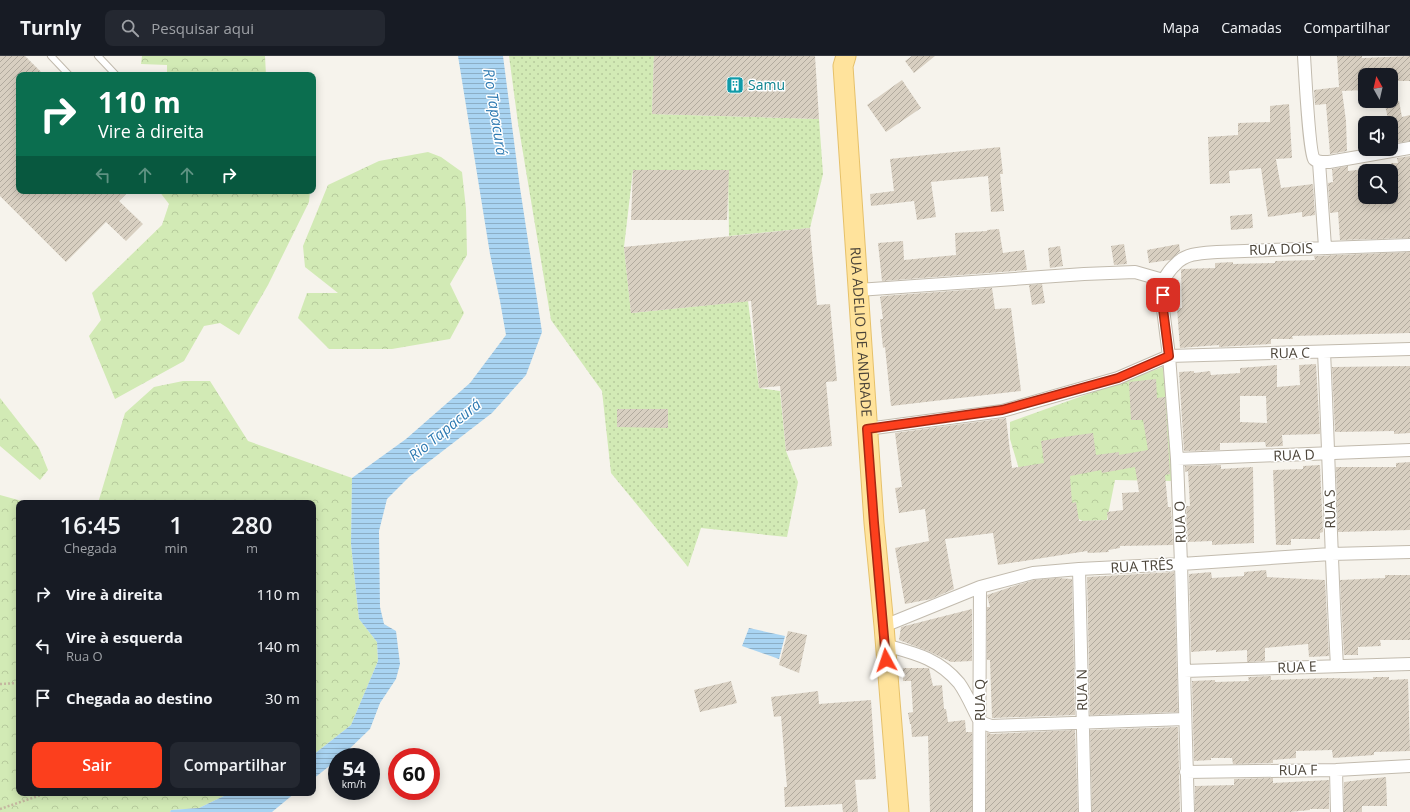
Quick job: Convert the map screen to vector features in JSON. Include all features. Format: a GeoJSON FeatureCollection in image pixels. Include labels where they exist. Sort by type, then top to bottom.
{"type":"FeatureCollection","features":[{"type":"Feature","properties":{"kind":"main road","name":"RUA ADELIO DE ANDRADE"},"geometry":{"type":"LineString","coordinates":[[841,59],[874,523],[899,812]]}},
{"type":"Feature","properties":{"kind":"street"},"geometry":{"type":"LineString","coordinates":[[1304,56],[1312,155],[1314,159],[1324,162],[1410,148]]}},
{"type":"Feature","properties":{"kind":"street"},"geometry":{"type":"LineString","coordinates":[[1324,162],[1325,247]]}},
{"type":"Feature","properties":{"kind":"street","name":"RUA DOIS"},"geometry":{"type":"LineString","coordinates":[[1163,280],[1175,264],[1195,254],[1325,247],[1410,245]]}},
{"type":"Feature","properties":{"kind":"street"},"geometry":{"type":"LineString","coordinates":[[858,290],[1135,272],[1163,280]]}},
{"type":"Feature","properties":{"kind":"street","name":"RUA O"},"geometry":{"type":"LineString","coordinates":[[1163,280],[1163,309],[1169,356],[1177,459],[1182,564],[1188,812]]}},
{"type":"Feature","properties":{"kind":"street","name":"RUA C"},"geometry":{"type":"LineString","coordinates":[[1169,356],[1410,349]]}},
{"type":"Feature","properties":{"kind":"street","name":"RUA S"},"geometry":{"type":"LineString","coordinates":[[1324,352],[1329,453],[1331,554],[1337,666]]}},
{"type":"Feature","properties":{"kind":"street"},"geometry":{"type":"LineString","coordinates":[[867,429],[1002,410],[1118,378],[1169,356]]}},
{"type":"Feature","properties":{"kind":"street","name":"RUA D"},"geometry":{"type":"LineString","coordinates":[[1177,459],[1410,450]]}},
{"type":"Feature","properties":{"kind":"street","name":"RUA TRÊS"},"geometry":{"type":"LineString","coordinates":[[884,636],[980,587],[1033,573],[1331,554],[1410,552]]}},
{"type":"Feature","properties":{"kind":"street","name":"RUA N"},"geometry":{"type":"LineString","coordinates":[[1079,569],[1085,812]]}},
{"type":"Feature","properties":{"kind":"street","name":"RUA Q"},"geometry":{"type":"LineString","coordinates":[[979,812],[980,587]]}},
{"type":"Feature","properties":{"kind":"street"},"geometry":{"type":"LineString","coordinates":[[884,636],[945,669],[960,684],[980,722],[991,726],[1185,719]]}},
{"type":"Feature","properties":{"kind":"street","name":"RUA E"},"geometry":{"type":"LineString","coordinates":[[1184,671],[1410,664]]}},
{"type":"Feature","properties":{"kind":"street","name":"RUA F"},"geometry":{"type":"LineString","coordinates":[[1186,772],[1336,770],[1410,766]]}},
{"type":"Feature","properties":{"kind":"street"},"geometry":{"type":"LineString","coordinates":[[1336,770],[1337,812]]}},
{"type":"Feature","properties":{"kind":"lane"},"geometry":{"type":"LineString","coordinates":[[50,56],[66,72]]}},
{"type":"Feature","properties":{"kind":"lane"},"geometry":{"type":"LineString","coordinates":[[98,56],[113,72]]}},
{"type":"Feature","properties":{"kind":"path"},"geometry":{"type":"LineString","coordinates":[[0,684],[16,682]]}},
{"type":"Feature","properties":{"kind":"path"},"geometry":{"type":"LineString","coordinates":[[0,808],[38,796]]}},
{"type":"Feature","properties":{"kind":"green space"},"geometry":{"type":"Polygon","coordinates":[[[142,56],[265,56],[266,72],[167,72],[167,65],[141,64],[142,56]]]}},
{"type":"Feature","properties":{"kind":"green space"},"geometry":{"type":"Polygon","coordinates":[[[509,56],[654,56],[652,114],[819,119],[823,174],[810,228],[729,236],[728,170],[633,170],[624,247],[631,313],[748,301],[759,388],[780,391],[786,451],[798,482],[787,537],[701,528],[688,567],[611,473],[602,391],[551,320],[518,123],[509,56]]]}},
{"type":"Feature","properties":{"kind":"green space"},"geometry":{"type":"Polygon","coordinates":[[[428,152],[441,157],[462,172],[466,209],[467,255],[450,284],[464,313],[450,339],[392,349],[329,349],[298,318],[307,293],[338,293],[305,267],[303,246],[328,185],[379,161],[428,152]]]}},
{"type":"Feature","properties":{"kind":"green space"},"geometry":{"type":"Polygon","coordinates":[[[161,194],[310,194],[309,202],[268,285],[239,335],[220,323],[204,326],[184,361],[115,399],[89,336],[101,320],[92,293],[162,225],[169,204],[161,194]]]}},
{"type":"Feature","properties":{"kind":"green space"},"geometry":{"type":"Polygon","coordinates":[[[1163,367],[1173,481],[1115,480],[1107,520],[1083,521],[1023,494],[1019,469],[1010,439],[1010,422],[1163,367]]]}},
{"type":"Feature","properties":{"kind":"green space"},"geometry":{"type":"Polygon","coordinates":[[[183,381],[210,381],[248,441],[352,478],[351,544],[359,619],[377,642],[378,661],[351,725],[316,753],[316,500],[99,500],[125,413],[154,387],[183,381]]]}},
{"type":"Feature","properties":{"kind":"green space"},"geometry":{"type":"Polygon","coordinates":[[[0,398],[39,448],[48,470],[40,480],[0,446],[0,398]]]}},
{"type":"Feature","properties":{"kind":"green space"},"geometry":{"type":"Polygon","coordinates":[[[0,495],[18,500],[16,500],[16,796],[224,796],[199,808],[171,810],[170,812],[0,812],[0,495]]]}},
{"type":"Feature","properties":{"kind":"water","name":"Rio Tapacurá"},"geometry":{"type":"Polygon","coordinates":[[[458,56],[503,56],[520,188],[542,332],[526,375],[492,413],[409,477],[387,499],[379,531],[380,607],[384,624],[396,631],[400,664],[396,679],[380,703],[370,729],[350,748],[328,748],[328,767],[316,777],[316,753],[351,725],[378,661],[377,642],[359,619],[351,544],[352,478],[406,439],[470,383],[506,335],[490,254],[458,56]]]}},
{"type":"Feature","properties":{"kind":"water"},"geometry":{"type":"Polygon","coordinates":[[[749,628],[785,636],[779,659],[742,646],[749,628]]]}},
{"type":"Feature","properties":{"kind":"water"},"geometry":{"type":"Polygon","coordinates":[[[224,796],[291,796],[272,812],[170,812],[171,810],[199,808],[224,796]]]}},
{"type":"Feature","properties":{"kind":"building"},"geometry":{"type":"Polygon","coordinates":[[[0,56],[25,56],[41,72],[16,72],[16,194],[126,194],[119,201],[143,224],[126,241],[106,222],[66,262],[0,196],[0,56]]]}},
{"type":"Feature","properties":{"kind":"building","name":"Samu"},"geometry":{"type":"Polygon","coordinates":[[[654,56],[815,56],[819,119],[652,114],[654,56]]]}},
{"type":"Feature","properties":{"kind":"building"},"geometry":{"type":"Polygon","coordinates":[[[912,56],[935,56],[914,73],[905,61],[912,56]]]}},
{"type":"Feature","properties":{"kind":"building"},"geometry":{"type":"Polygon","coordinates":[[[1337,56],[1362,56],[1362,58],[1410,56],[1410,81],[1398,81],[1398,68],[1358,68],[1358,90],[1342,91],[1346,121],[1347,151],[1330,154],[1326,104],[1315,105],[1314,90],[1339,87],[1337,56]]]}},
{"type":"Feature","properties":{"kind":"building"},"geometry":{"type":"Polygon","coordinates":[[[902,80],[921,108],[886,132],[867,105],[902,80]]]}},
{"type":"Feature","properties":{"kind":"building"},"geometry":{"type":"Polygon","coordinates":[[[1399,101],[1402,117],[1410,115],[1410,141],[1398,142],[1398,116],[1387,116],[1386,108],[1398,108],[1399,101]]]}},
{"type":"Feature","properties":{"kind":"building"},"geometry":{"type":"Polygon","coordinates":[[[1289,104],[1292,158],[1276,159],[1281,188],[1313,184],[1315,215],[1302,217],[1302,212],[1268,217],[1261,168],[1229,171],[1230,183],[1210,184],[1208,137],[1238,135],[1238,123],[1270,122],[1270,106],[1289,104]]]}},
{"type":"Feature","properties":{"kind":"building"},"geometry":{"type":"Polygon","coordinates":[[[1000,147],[1003,174],[1000,174],[1004,211],[991,212],[988,176],[931,182],[936,217],[917,220],[914,201],[871,206],[870,194],[894,191],[890,159],[1000,147]]]}},
{"type":"Feature","properties":{"kind":"building"},"geometry":{"type":"Polygon","coordinates":[[[1410,156],[1410,238],[1340,240],[1338,212],[1330,213],[1328,183],[1333,182],[1332,169],[1348,166],[1348,171],[1358,170],[1358,204],[1398,204],[1398,164],[1391,164],[1398,163],[1397,158],[1410,156]]]}},
{"type":"Feature","properties":{"kind":"building"},"geometry":{"type":"Polygon","coordinates":[[[633,170],[729,170],[727,220],[631,220],[633,170]]]}},
{"type":"Feature","properties":{"kind":"building"},"geometry":{"type":"Polygon","coordinates":[[[1252,214],[1253,228],[1231,230],[1230,216],[1252,214]]]}},
{"type":"Feature","properties":{"kind":"building"},"geometry":{"type":"Polygon","coordinates":[[[810,228],[817,305],[830,304],[837,381],[826,382],[832,446],[786,451],[780,386],[759,388],[751,301],[631,313],[624,247],[810,228]]]}},
{"type":"Feature","properties":{"kind":"building"},"geometry":{"type":"Polygon","coordinates":[[[999,229],[1003,253],[1024,250],[1027,270],[882,281],[878,243],[903,241],[904,260],[956,255],[955,233],[999,229]]]}},
{"type":"Feature","properties":{"kind":"building"},"geometry":{"type":"Polygon","coordinates":[[[1124,244],[1127,264],[1114,265],[1111,246],[1124,244]]]}},
{"type":"Feature","properties":{"kind":"building"},"geometry":{"type":"Polygon","coordinates":[[[1179,244],[1180,251],[1170,260],[1149,263],[1147,250],[1179,244]]]}},
{"type":"Feature","properties":{"kind":"building"},"geometry":{"type":"Polygon","coordinates":[[[1060,246],[1063,266],[1050,268],[1048,248],[1060,246]]]}},
{"type":"Feature","properties":{"kind":"building"},"geometry":{"type":"Polygon","coordinates":[[[1410,252],[1410,333],[1292,336],[1293,339],[1271,339],[1271,344],[1219,347],[1219,345],[1180,348],[1177,308],[1182,308],[1182,269],[1215,268],[1215,263],[1275,263],[1275,261],[1315,260],[1314,256],[1410,252]]]}},
{"type":"Feature","properties":{"kind":"building"},"geometry":{"type":"Polygon","coordinates":[[[1042,284],[1045,303],[1032,305],[1029,285],[1042,284]]]}},
{"type":"Feature","properties":{"kind":"building"},"geometry":{"type":"Polygon","coordinates":[[[992,288],[995,309],[1011,308],[1021,391],[891,406],[885,347],[883,348],[880,319],[883,319],[880,297],[992,288]]]}},
{"type":"Feature","properties":{"kind":"building"},"geometry":{"type":"Polygon","coordinates":[[[1316,364],[1320,434],[1282,435],[1283,446],[1266,447],[1265,442],[1220,443],[1220,450],[1184,451],[1179,372],[1194,371],[1194,373],[1210,371],[1211,375],[1240,373],[1240,368],[1277,365],[1277,387],[1300,385],[1299,365],[1316,364]],[[1240,396],[1240,422],[1267,423],[1266,396],[1240,396]]]}},
{"type":"Feature","properties":{"kind":"building"},"geometry":{"type":"Polygon","coordinates":[[[1410,366],[1410,433],[1394,434],[1394,431],[1335,432],[1332,367],[1410,366]]]}},
{"type":"Feature","properties":{"kind":"building"},"geometry":{"type":"Polygon","coordinates":[[[1156,379],[1157,398],[1165,397],[1170,474],[1165,475],[1168,507],[1171,507],[1173,545],[1120,546],[1120,548],[1108,550],[1109,552],[1088,553],[1087,551],[998,565],[993,533],[945,539],[954,589],[931,599],[905,604],[895,548],[929,541],[925,509],[899,513],[895,488],[902,487],[895,433],[1006,418],[1012,468],[1044,463],[1041,441],[1093,433],[1096,455],[1119,452],[1119,455],[1148,450],[1143,420],[1131,420],[1129,382],[1156,379]],[[1135,467],[1102,473],[1101,470],[1070,476],[1072,503],[1076,502],[1079,521],[1108,520],[1107,512],[1123,510],[1122,493],[1139,492],[1135,467]]]}},
{"type":"Feature","properties":{"kind":"building"},"geometry":{"type":"Polygon","coordinates":[[[617,409],[668,409],[668,428],[617,427],[617,409]]]}},
{"type":"Feature","properties":{"kind":"building"},"geometry":{"type":"Polygon","coordinates":[[[1410,462],[1410,530],[1338,532],[1336,467],[1396,467],[1396,463],[1410,462]]]}},
{"type":"Feature","properties":{"kind":"building"},"geometry":{"type":"Polygon","coordinates":[[[1221,465],[1221,469],[1253,467],[1254,543],[1212,545],[1212,541],[1188,542],[1186,506],[1190,506],[1188,471],[1185,472],[1185,466],[1221,465]]]}},
{"type":"Feature","properties":{"kind":"building"},"geometry":{"type":"Polygon","coordinates":[[[1320,465],[1323,532],[1320,533],[1320,539],[1291,539],[1291,545],[1276,545],[1273,470],[1303,469],[1303,466],[1320,465]]]}},
{"type":"Feature","properties":{"kind":"building"},"geometry":{"type":"Polygon","coordinates":[[[1266,570],[1267,577],[1325,580],[1329,656],[1309,657],[1308,644],[1265,648],[1265,661],[1247,662],[1247,650],[1191,652],[1189,574],[1211,572],[1212,578],[1244,576],[1244,572],[1266,570]]]}},
{"type":"Feature","properties":{"kind":"building"},"geometry":{"type":"Polygon","coordinates":[[[1174,572],[1178,712],[1090,715],[1087,577],[1174,572]]]}},
{"type":"Feature","properties":{"kind":"building"},"geometry":{"type":"Polygon","coordinates":[[[1385,575],[1410,575],[1410,640],[1380,640],[1381,646],[1358,647],[1358,655],[1344,655],[1340,580],[1385,578],[1385,575]]]}},
{"type":"Feature","properties":{"kind":"building"},"geometry":{"type":"Polygon","coordinates":[[[1057,578],[1072,579],[1075,715],[992,718],[990,660],[987,660],[987,607],[990,607],[987,595],[1034,580],[1057,578]]]}},
{"type":"Feature","properties":{"kind":"building"},"geometry":{"type":"Polygon","coordinates":[[[972,609],[972,661],[951,662],[899,640],[901,627],[972,609]]]}},
{"type":"Feature","properties":{"kind":"building"},"geometry":{"type":"Polygon","coordinates":[[[788,631],[807,635],[799,673],[779,665],[788,631]]]}},
{"type":"Feature","properties":{"kind":"building"},"geometry":{"type":"Polygon","coordinates":[[[903,668],[929,668],[933,686],[942,685],[944,709],[946,709],[948,722],[965,720],[966,732],[972,732],[972,812],[930,812],[928,736],[912,737],[908,713],[913,712],[911,681],[903,681],[903,668]]]}},
{"type":"Feature","properties":{"kind":"building"},"geometry":{"type":"Polygon","coordinates":[[[1271,676],[1271,680],[1328,678],[1373,679],[1373,677],[1389,677],[1389,680],[1408,679],[1410,751],[1374,752],[1374,755],[1333,758],[1332,750],[1296,751],[1296,758],[1273,760],[1273,763],[1233,764],[1232,758],[1211,758],[1211,760],[1194,761],[1192,681],[1249,681],[1248,677],[1271,676]]]}},
{"type":"Feature","properties":{"kind":"building"},"geometry":{"type":"Polygon","coordinates":[[[731,681],[737,703],[700,712],[694,690],[731,681]]]}},
{"type":"Feature","properties":{"kind":"building"},"geometry":{"type":"Polygon","coordinates":[[[818,691],[819,704],[871,700],[876,779],[855,780],[858,812],[843,812],[842,804],[785,807],[784,787],[787,787],[781,716],[774,717],[771,697],[818,691]]]}},
{"type":"Feature","properties":{"kind":"building"},"geometry":{"type":"Polygon","coordinates":[[[1178,727],[1180,812],[1092,812],[1090,730],[1178,727]]]}},
{"type":"Feature","properties":{"kind":"building"},"geometry":{"type":"Polygon","coordinates":[[[1075,730],[1078,812],[986,812],[987,732],[991,734],[1075,730]]]}},
{"type":"Feature","properties":{"kind":"building"},"geometry":{"type":"Polygon","coordinates":[[[1386,777],[1387,806],[1362,806],[1362,812],[1344,812],[1344,782],[1386,777]]]}},
{"type":"Feature","properties":{"kind":"building"},"geometry":{"type":"Polygon","coordinates":[[[1273,778],[1273,783],[1329,780],[1329,809],[1310,809],[1290,812],[1195,812],[1195,786],[1234,785],[1234,779],[1273,778]]]}},
{"type":"Feature","properties":{"kind":"place","name":"Samu"},"geometry":{"type":"Point","coordinates":[735,85]}},
{"type":"Feature","properties":{"kind":"route"},"geometry":{"type":"LineString","coordinates":[[886,660],[867,429],[1002,410],[1118,378],[1169,356],[1163,309],[1163,295]]}}]}
